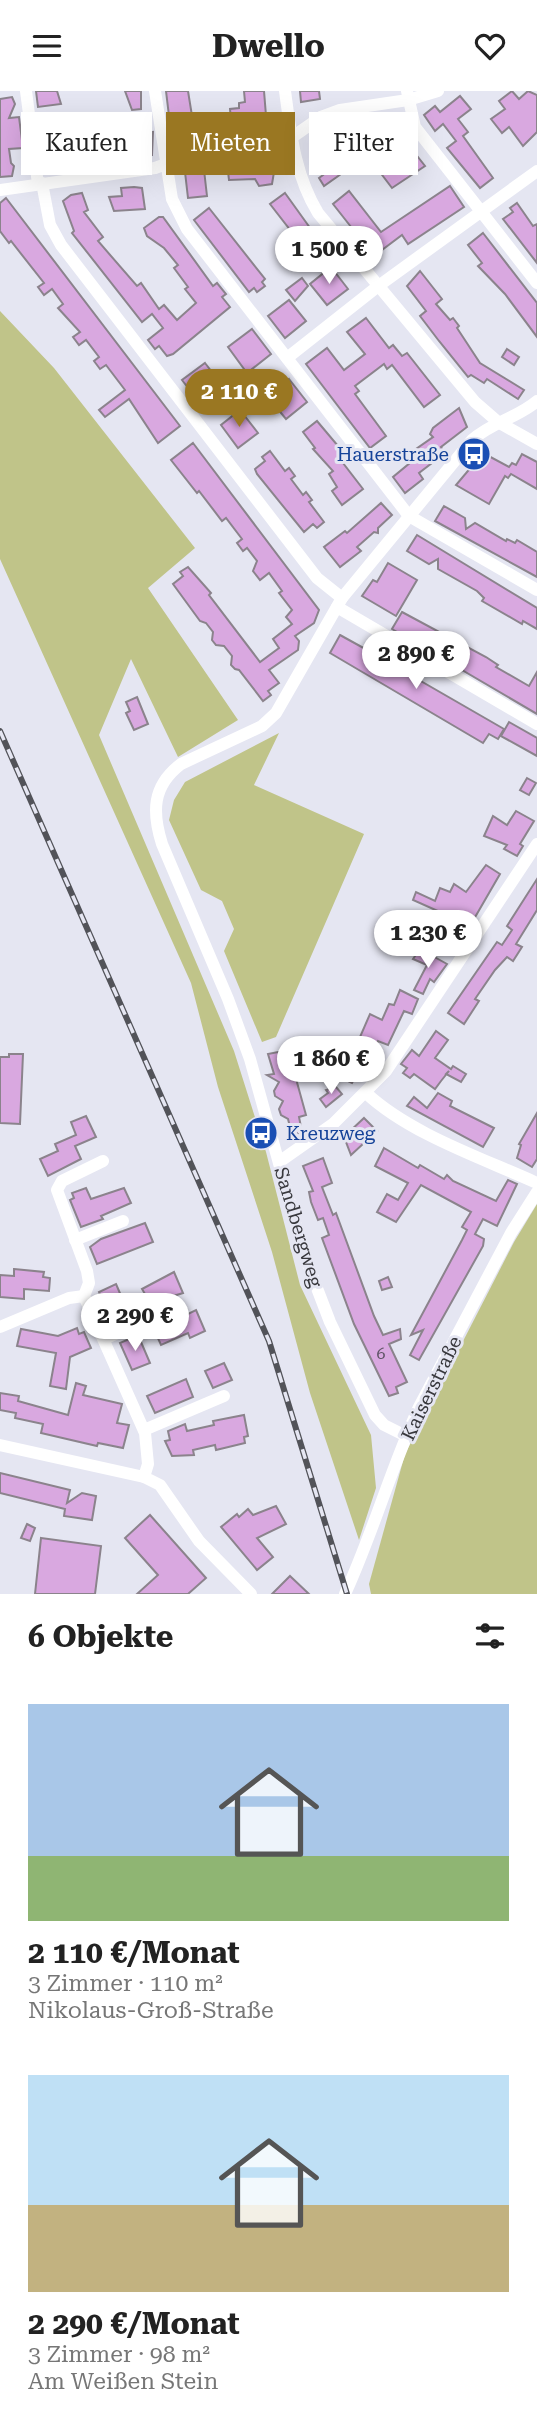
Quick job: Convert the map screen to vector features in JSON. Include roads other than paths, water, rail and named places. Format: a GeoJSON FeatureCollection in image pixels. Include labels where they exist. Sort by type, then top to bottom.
{"type":"FeatureCollection","features":[{"type":"Feature","properties":{"kind":"street"},"geometry":{"type":"LineString","coordinates":[[26,91],[40,184],[50,225],[61,246],[317,578],[340,602],[537,725]]}},
{"type":"Feature","properties":{"kind":"street"},"geometry":{"type":"LineString","coordinates":[[155,91],[172,199],[187,229],[409,516],[537,590]]}},
{"type":"Feature","properties":{"kind":"street"},"geometry":{"type":"LineString","coordinates":[[285,91],[288,112]]}},
{"type":"Feature","properties":{"kind":"street"},"geometry":{"type":"LineString","coordinates":[[295,135],[321,117],[340,110],[438,91]]}},
{"type":"Feature","properties":{"kind":"street"},"geometry":{"type":"LineString","coordinates":[[408,95],[415,127],[537,283]]}},
{"type":"Feature","properties":{"kind":"street"},"geometry":{"type":"LineString","coordinates":[[295,153],[306,193],[377,287],[475,402],[498,422],[537,444]]}},
{"type":"Feature","properties":{"kind":"street"},"geometry":{"type":"LineString","coordinates":[[0,190],[165,165]]}},
{"type":"Feature","properties":{"kind":"street"},"geometry":{"type":"LineString","coordinates":[[287,358],[377,287],[537,171]]}},
{"type":"Feature","properties":{"kind":"street"},"geometry":{"type":"LineString","coordinates":[[340,602],[472,440],[498,422],[520,415],[537,401]]}},
{"type":"Feature","properties":{"kind":"street","name":"Sandbergweg"},"geometry":{"type":"LineString","coordinates":[[340,602],[276,713],[262,726],[171,772],[154,801],[154,820],[233,1011],[250,1059],[305,1257],[330,1322],[375,1415],[384,1425],[406,1436]]}},
{"type":"Feature","properties":{"kind":"street"},"geometry":{"type":"LineString","coordinates":[[279,1163],[333,1124],[386,1071],[537,844]]}},
{"type":"Feature","properties":{"kind":"street"},"geometry":{"type":"LineString","coordinates":[[366,1093],[383,1109],[458,1148],[537,1183]]}},
{"type":"Feature","properties":{"kind":"street"},"geometry":{"type":"LineString","coordinates":[[103,1161],[62,1181],[57,1190],[87,1271],[89,1283],[85,1296],[144,1430],[148,1464],[144,1477]]}},
{"type":"Feature","properties":{"kind":"street","name":"Kaiserstraße"},"geometry":{"type":"LineString","coordinates":[[345,1594],[367,1546],[406,1436],[508,1239],[537,1192]]}},
{"type":"Feature","properties":{"kind":"street"},"geometry":{"type":"LineString","coordinates":[[75,1240],[123,1221]]}},
{"type":"Feature","properties":{"kind":"street"},"geometry":{"type":"LineString","coordinates":[[0,1327],[69,1298],[85,1296]]}},
{"type":"Feature","properties":{"kind":"street"},"geometry":{"type":"LineString","coordinates":[[104,1339],[170,1310]]}},
{"type":"Feature","properties":{"kind":"street"},"geometry":{"type":"LineString","coordinates":[[144,1430],[224,1396]]}},
{"type":"Feature","properties":{"kind":"street"},"geometry":{"type":"LineString","coordinates":[[0,1445],[144,1477],[160,1485],[199,1541],[251,1594]]}},
{"type":"Feature","properties":{"kind":"railway"},"geometry":{"type":"LineString","coordinates":[[0,731],[269,1341],[347,1594]]}},
{"type":"Feature","properties":{"kind":"place","name":"Hauerstraße"},"geometry":{"type":"Point","coordinates":[474,454]}},
{"type":"Feature","properties":{"kind":"place","name":"Kreuzweg"},"geometry":{"type":"Point","coordinates":[261,1133]}}]}
